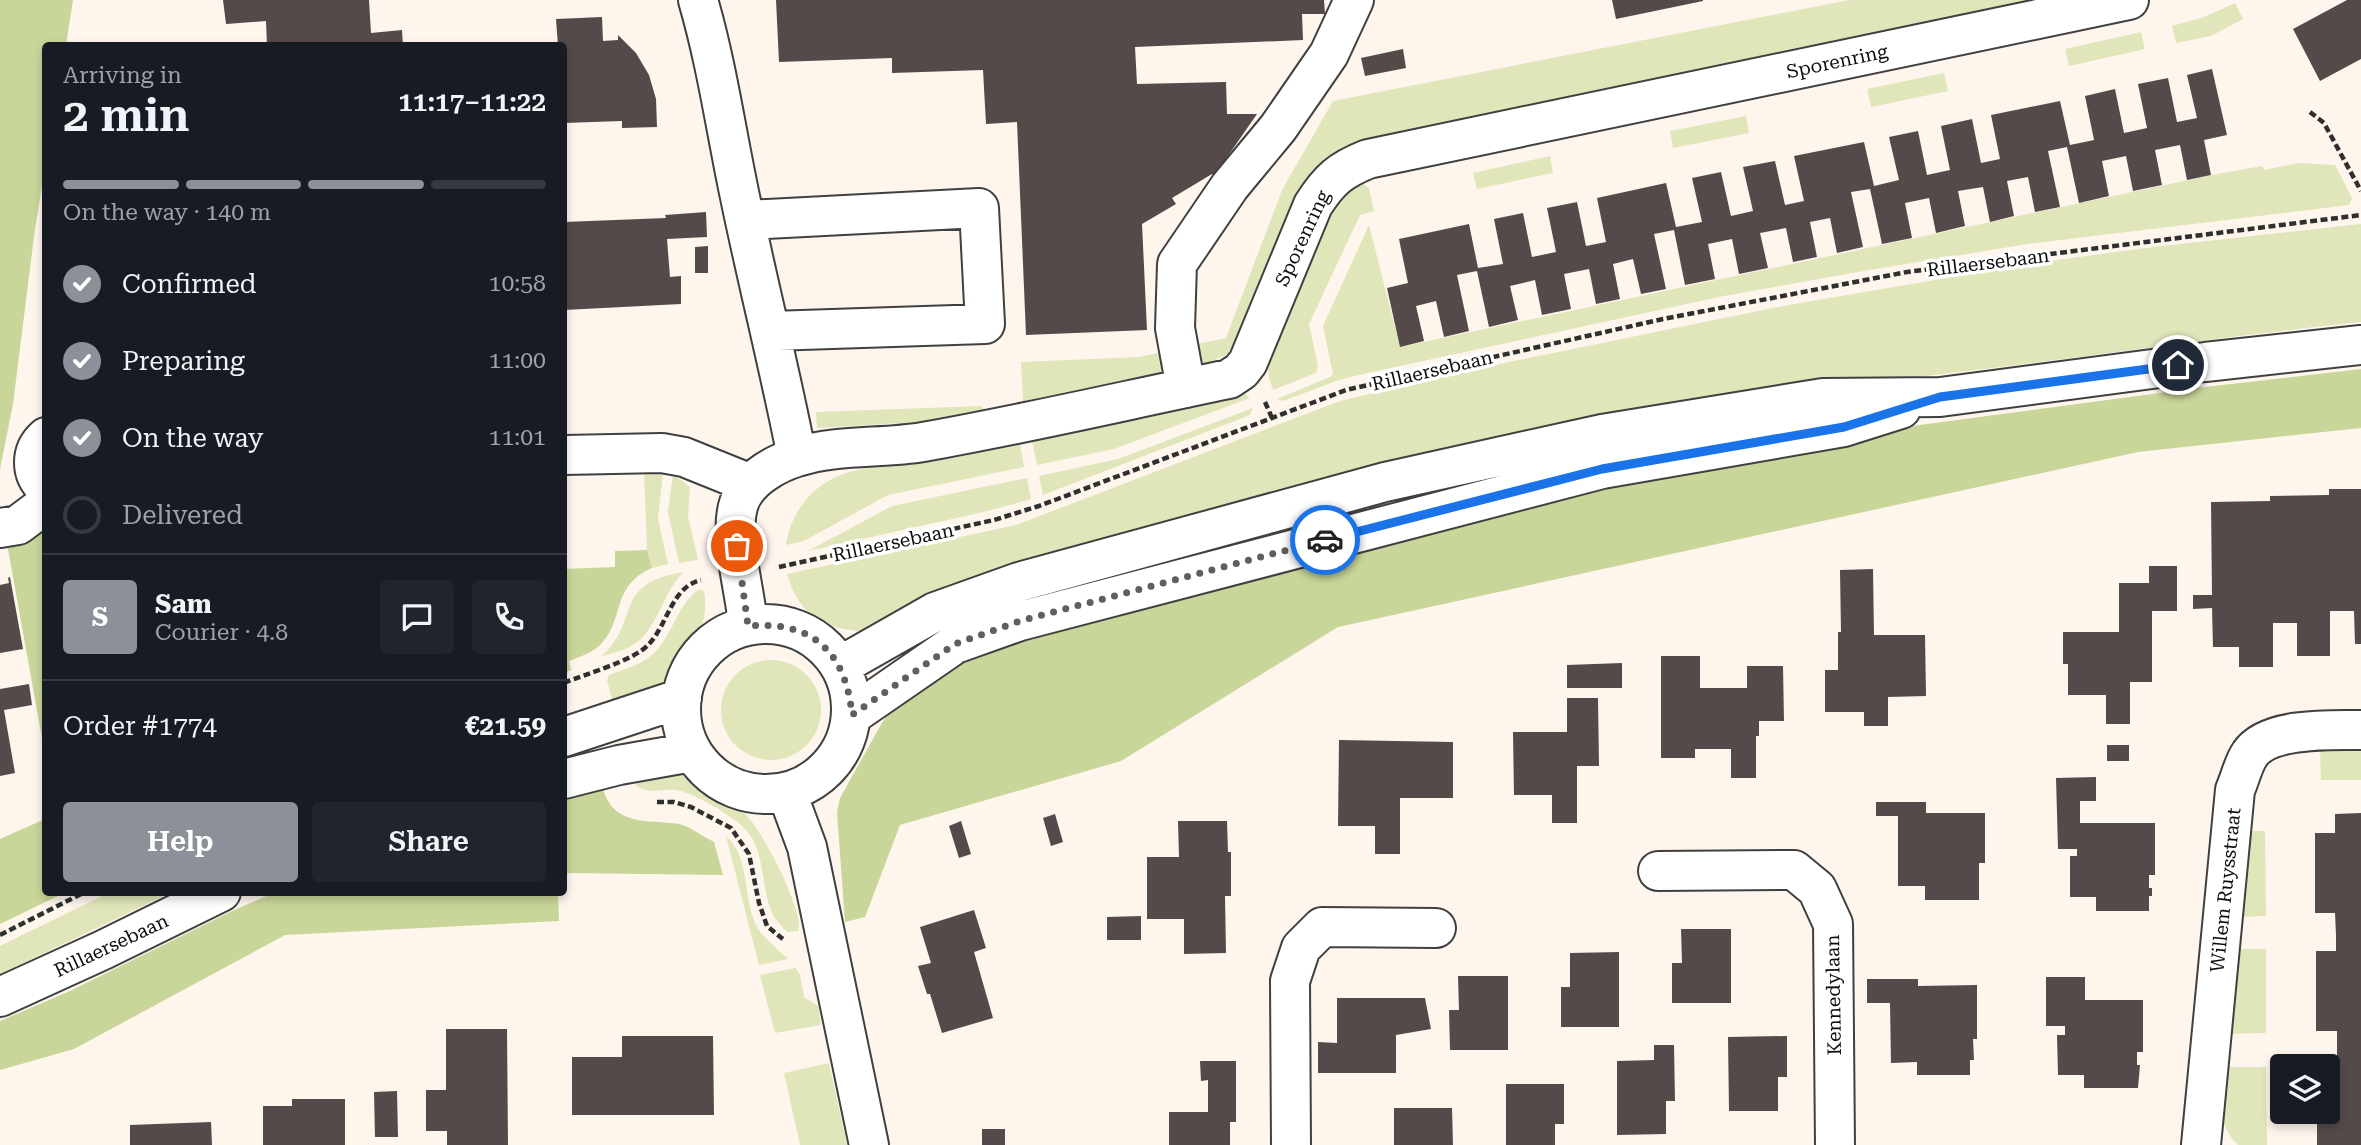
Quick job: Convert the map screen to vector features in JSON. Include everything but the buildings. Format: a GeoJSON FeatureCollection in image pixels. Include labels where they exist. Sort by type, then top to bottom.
{"type":"FeatureCollection","features":[{"type":"Feature","properties":{"kind":"street"},"geometry":{"type":"LineString","coordinates":[[698,0],[711,42],[797,457]]}},
{"type":"Feature","properties":{"kind":"street"},"geometry":{"type":"LineString","coordinates":[[1186,388],[1175,328],[1177,264],[1230,186],[1278,128],[1329,54],[1354,0]]}},
{"type":"Feature","properties":{"kind":"street","name":"Sporenring"},"geometry":{"type":"LineString","coordinates":[[751,484],[761,474],[797,457],[836,450],[920,443],[1229,379],[1248,362],[1312,205],[1327,182],[1348,167],[1368,159],[2129,0]]}},
{"type":"Feature","properties":{"kind":"street"},"geometry":{"type":"LineString","coordinates":[[746,220],[979,208],[985,324],[771,331]]}},
{"type":"Feature","properties":{"kind":"street"},"geometry":{"type":"LineString","coordinates":[[840,666],[934,612],[1019,582],[1385,482],[1602,434],[1823,398],[1940,397],[2205,362],[2361,345]]}},
{"type":"Feature","properties":{"kind":"street"},"geometry":{"type":"LineString","coordinates":[[852,715],[955,644],[1020,621],[1602,469],[1844,427],[1940,397]]}},
{"type":"Feature","properties":{"kind":"street"},"geometry":{"type":"LineString","coordinates":[[42,440],[33,456],[34,472],[42,483]]}},
{"type":"Feature","properties":{"kind":"street"},"geometry":{"type":"LineString","coordinates":[[567,455],[662,453],[684,457],[751,484],[742,495],[736,514],[737,546],[748,626]]}},
{"type":"Feature","properties":{"kind":"street"},"geometry":{"type":"LineString","coordinates":[[0,528],[18,525],[42,507]]}},
{"type":"Feature","properties":{"kind":"street"},"geometry":{"type":"LineString","coordinates":[[769,624],[790,628],[810,636],[827,649],[840,666],[850,690],[852,715],[846,741],[832,764],[812,782],[788,793],[760,795],[733,789],[710,774],[692,752],[682,726],[682,698],[689,672],[704,651],[724,635],[748,626],[769,624]]}},
{"type":"Feature","properties":{"kind":"street"},"geometry":{"type":"LineString","coordinates":[[567,736],[682,698]]}},
{"type":"Feature","properties":{"kind":"street","name":"Willem Ruysstraat"},"geometry":{"type":"LineString","coordinates":[[2201,1145],[2235,790],[2251,752],[2278,735],[2320,730],[2361,730]]}},
{"type":"Feature","properties":{"kind":"street"},"geometry":{"type":"LineString","coordinates":[[567,778],[619,765],[692,752]]}},
{"type":"Feature","properties":{"kind":"street"},"geometry":{"type":"LineString","coordinates":[[788,793],[807,847],[869,1145]]}},
{"type":"Feature","properties":{"kind":"street","name":"Kennedylaan"},"geometry":{"type":"LineString","coordinates":[[1658,871],[1794,870],[1817,889],[1832,924],[1835,1145]]}},
{"type":"Feature","properties":{"kind":"street","name":"Rillaersebaan"},"geometry":{"type":"LineString","coordinates":[[0,997],[213,896]]}},
{"type":"Feature","properties":{"kind":"street"},"geometry":{"type":"LineString","coordinates":[[1291,1145],[1290,981],[1301,948],[1322,927],[1436,928]]}},
{"type":"Feature","properties":{"kind":"path"},"geometry":{"type":"LineString","coordinates":[[2310,112],[2324,123],[2361,191]]}},
{"type":"Feature","properties":{"kind":"path","name":"Rillaersebaan"},"geometry":{"type":"LineString","coordinates":[[567,682],[636,654],[648,646],[663,625],[679,593],[691,583],[994,520],[1062,498],[1346,390],[1663,319],[1907,272],[2361,215]]}},
{"type":"Feature","properties":{"kind":"path"},"geometry":{"type":"LineString","coordinates":[[593,671],[608,722]]}},
{"type":"Feature","properties":{"kind":"path"},"geometry":{"type":"LineString","coordinates":[[619,765],[622,779],[631,796],[642,801],[691,807],[731,828],[749,854],[767,926],[807,959],[831,963]]}},
{"type":"Feature","properties":{"kind":"path"},"geometry":{"type":"LineString","coordinates":[[0,935],[77,896]]}},
{"type":"Feature","properties":{"kind":"green space"},"geometry":{"type":"Polygon","coordinates":[[[0,0],[73,0],[66,42],[42,42],[42,186],[13,404],[0,469],[0,0]]]}},
{"type":"Feature","properties":{"kind":"green space"},"geometry":{"type":"Polygon","coordinates":[[[1849,0],[2038,0],[1343,149],[1312,172],[1298,193],[1236,344],[1226,355],[1204,364],[1192,345],[1226,338],[1282,190],[1333,101],[1849,0]]]}},
{"type":"Feature","properties":{"kind":"green space"},"geometry":{"type":"Polygon","coordinates":[[[2235,3],[2243,19],[2211,36],[2176,43],[2172,26],[2204,17],[2235,3]]]}},
{"type":"Feature","properties":{"kind":"green space"},"geometry":{"type":"Polygon","coordinates":[[[2141,32],[2145,49],[2069,66],[2065,49],[2141,32]]]}},
{"type":"Feature","properties":{"kind":"green space"},"geometry":{"type":"Polygon","coordinates":[[[1944,73],[1948,91],[1871,107],[1867,89],[1944,73]]]}},
{"type":"Feature","properties":{"kind":"green space"},"geometry":{"type":"Polygon","coordinates":[[[1746,116],[1749,133],[1673,148],[1670,131],[1746,116]]]}},
{"type":"Feature","properties":{"kind":"green space"},"geometry":{"type":"Polygon","coordinates":[[[1550,156],[1553,173],[1477,189],[1473,173],[1550,156]]]}},
{"type":"Feature","properties":{"kind":"green space"},"geometry":{"type":"Polygon","coordinates":[[[2299,163],[2335,165],[2352,198],[2349,205],[2027,244],[1724,296],[1363,374],[1283,401],[1277,399],[1333,374],[1323,326],[1369,225],[1400,347],[2212,175],[2262,166],[2264,170],[2299,163]]]}},
{"type":"Feature","properties":{"kind":"green space"},"geometry":{"type":"Polygon","coordinates":[[[1361,182],[1369,188],[1374,211],[1360,215],[1309,324],[1318,366],[1316,373],[1273,390],[1268,362],[1325,222],[1343,192],[1361,182]]]}},
{"type":"Feature","properties":{"kind":"green space"},"geometry":{"type":"Polygon","coordinates":[[[2361,224],[2361,322],[1850,384],[859,631],[833,626],[812,616],[797,599],[787,574],[1016,525],[1340,401],[1499,364],[1783,306],[2034,263],[2361,224]]]}},
{"type":"Feature","properties":{"kind":"green space"},"geometry":{"type":"Polygon","coordinates":[[[1166,351],[1160,373],[1023,401],[1021,362],[1139,357],[1166,351]]]}},
{"type":"Feature","properties":{"kind":"green space"},"geometry":{"type":"Polygon","coordinates":[[[2361,369],[2361,428],[2138,452],[1338,627],[1121,761],[900,825],[865,917],[845,922],[837,812],[840,798],[883,721],[901,700],[956,658],[1521,500],[1890,429],[2361,369]]]}},
{"type":"Feature","properties":{"kind":"green space"},"geometry":{"type":"Polygon","coordinates":[[[1245,394],[1250,398],[1114,449],[1037,465],[1032,441],[1226,401],[1245,394]]]}},
{"type":"Feature","properties":{"kind":"green space"},"geometry":{"type":"Polygon","coordinates":[[[981,406],[984,409],[918,422],[817,428],[816,412],[981,406]]]}},
{"type":"Feature","properties":{"kind":"green space"},"geometry":{"type":"Polygon","coordinates":[[[1253,408],[1250,415],[1043,495],[1039,476],[1118,459],[1253,408]]]}},
{"type":"Feature","properties":{"kind":"green space"},"geometry":{"type":"Polygon","coordinates":[[[1020,443],[1024,467],[888,495],[804,541],[786,545],[792,523],[802,504],[812,493],[840,475],[870,467],[946,459],[1020,443]]]}},
{"type":"Feature","properties":{"kind":"green space"},"geometry":{"type":"Polygon","coordinates":[[[644,470],[663,472],[658,519],[668,564],[652,568],[647,550],[644,470]]]}},
{"type":"Feature","properties":{"kind":"green space"},"geometry":{"type":"Polygon","coordinates":[[[673,474],[690,487],[688,516],[698,560],[679,563],[668,512],[673,474]]]}},
{"type":"Feature","properties":{"kind":"green space"},"geometry":{"type":"Polygon","coordinates":[[[1027,478],[1031,499],[808,551],[892,506],[1027,478]]]}},
{"type":"Feature","properties":{"kind":"green space"},"geometry":{"type":"Polygon","coordinates":[[[42,522],[42,738],[6,538],[42,522]]]}},
{"type":"Feature","properties":{"kind":"green space"},"geometry":{"type":"Polygon","coordinates":[[[647,550],[652,568],[639,575],[624,593],[614,623],[602,643],[587,654],[569,661],[571,670],[567,672],[567,569],[615,567],[615,551],[647,550]]]}},
{"type":"Feature","properties":{"kind":"green space"},"geometry":{"type":"Polygon","coordinates":[[[684,572],[641,638],[626,649],[601,657],[614,643],[636,594],[646,585],[661,578],[684,572]]]}},
{"type":"Feature","properties":{"kind":"green space"},"geometry":{"type":"Polygon","coordinates":[[[700,589],[704,591],[704,619],[694,646],[686,658],[676,670],[654,687],[613,702],[607,680],[609,675],[635,665],[653,654],[664,642],[687,601],[700,589]]]}},
{"type":"Feature","properties":{"kind":"green space"},"geometry":{"type":"Polygon","coordinates":[[[771,660],[799,668],[813,682],[821,710],[813,738],[799,752],[771,760],[743,752],[729,738],[721,710],[729,682],[743,668],[771,660]]]}},
{"type":"Feature","properties":{"kind":"green space"},"geometry":{"type":"Polygon","coordinates":[[[2320,746],[2361,746],[2361,780],[2321,780],[2320,746]]]}},
{"type":"Feature","properties":{"kind":"green space"},"geometry":{"type":"Polygon","coordinates":[[[676,773],[713,790],[753,823],[789,890],[799,922],[798,931],[787,932],[772,913],[759,854],[755,843],[741,825],[719,809],[690,794],[675,790],[642,789],[637,786],[633,777],[676,773]]]}},
{"type":"Feature","properties":{"kind":"green space"},"geometry":{"type":"Polygon","coordinates":[[[602,785],[614,809],[623,815],[644,821],[683,825],[692,829],[714,842],[723,875],[567,873],[567,792],[602,785]]]}},
{"type":"Feature","properties":{"kind":"green space"},"geometry":{"type":"Polygon","coordinates":[[[42,820],[42,896],[58,896],[0,924],[0,839],[42,820]]]}},
{"type":"Feature","properties":{"kind":"green space"},"geometry":{"type":"Polygon","coordinates":[[[2245,831],[2265,831],[2266,916],[2237,917],[2245,831]]]}},
{"type":"Feature","properties":{"kind":"green space"},"geometry":{"type":"Polygon","coordinates":[[[726,836],[734,845],[743,866],[755,923],[765,938],[788,959],[759,965],[726,836]]]}},
{"type":"Feature","properties":{"kind":"green space"},"geometry":{"type":"Polygon","coordinates":[[[102,896],[164,896],[0,974],[0,946],[102,896]]]}},
{"type":"Feature","properties":{"kind":"green space"},"geometry":{"type":"Polygon","coordinates":[[[266,896],[558,896],[559,921],[285,935],[74,1049],[0,1070],[0,1021],[70,991],[266,896]]]}},
{"type":"Feature","properties":{"kind":"green space"},"geometry":{"type":"Polygon","coordinates":[[[2234,949],[2266,949],[2266,1033],[2225,1034],[2234,949]]]}},
{"type":"Feature","properties":{"kind":"green space"},"geometry":{"type":"Polygon","coordinates":[[[796,968],[804,997],[818,1006],[821,1025],[775,1033],[760,975],[796,968]]]}},
{"type":"Feature","properties":{"kind":"green space"},"geometry":{"type":"Polygon","coordinates":[[[829,1063],[847,1145],[800,1145],[784,1073],[829,1063]]]}},
{"type":"Feature","properties":{"kind":"green space"},"geometry":{"type":"Polygon","coordinates":[[[2222,1067],[2266,1067],[2267,1145],[2238,1145],[2231,1137],[2221,1109],[2222,1067]]]}},
{"type":"Feature","properties":{"kind":"way so far"},"geometry":{"type":"LineString","coordinates":[[737,546],[748,626],[769,624],[790,628],[810,636],[827,649],[840,666],[850,690],[852,715],[955,644],[1020,621],[1325,540]]}},
{"type":"Feature","properties":{"kind":"route"},"geometry":{"type":"LineString","coordinates":[[1325,540],[1602,469],[1844,427],[1940,397],[2178,365]]}}]}
